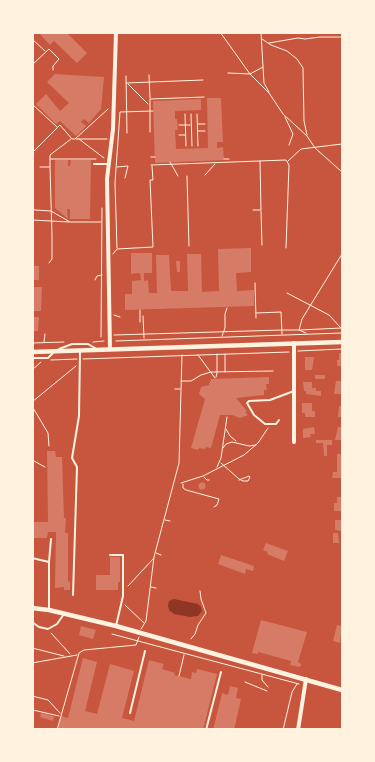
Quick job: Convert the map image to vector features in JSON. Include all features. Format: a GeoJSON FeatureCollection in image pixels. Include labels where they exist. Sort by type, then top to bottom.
{"type":"FeatureCollection","features":[{"type":"Feature","properties":{"kind":"street"},"geometry":{"type":"LineString","coordinates":[[110,349],[107,244],[116,32]]}},
{"type":"Feature","properties":{"kind":"street"},"geometry":{"type":"LineString","coordinates":[[32,352],[80,350],[97,352],[110,349],[342,342]]}},
{"type":"Feature","properties":{"kind":"street"},"geometry":{"type":"LineString","coordinates":[[294,343],[294,442]]}},
{"type":"Feature","properties":{"kind":"street"},"geometry":{"type":"LineString","coordinates":[[32,608],[64,613],[116,626],[342,690]]}},
{"type":"Feature","properties":{"kind":"street"},"geometry":{"type":"LineString","coordinates":[[298,730],[306,679]]}},
{"type":"Feature","properties":{"kind":"lane"},"geometry":{"type":"LineString","coordinates":[[94,164],[109,164]]}},
{"type":"Feature","properties":{"kind":"lane"},"geometry":{"type":"LineString","coordinates":[[32,358],[48,358],[54,351],[76,344],[88,344],[97,352]]}},
{"type":"Feature","properties":{"kind":"lane"},"geometry":{"type":"LineString","coordinates":[[73,595],[77,468],[72,458],[79,416],[80,350]]}},
{"type":"Feature","properties":{"kind":"lane"},"geometry":{"type":"LineString","coordinates":[[280,420],[277,424],[262,422],[247,406],[247,402],[270,400],[294,391]]}},
{"type":"Feature","properties":{"kind":"lane"},"geometry":{"type":"LineString","coordinates":[[49,610],[51,539]]}},
{"type":"Feature","properties":{"kind":"lane"},"geometry":{"type":"LineString","coordinates":[[110,555],[123,555],[123,593],[116,626]]}},
{"type":"Feature","properties":{"kind":"lane"},"geometry":{"type":"LineString","coordinates":[[32,558],[49,562]]}},
{"type":"Feature","properties":{"kind":"lane"},"geometry":{"type":"LineString","coordinates":[[32,622],[39,627],[48,628],[58,623],[64,613]]}},
{"type":"Feature","properties":{"kind":"lane"},"geometry":{"type":"LineString","coordinates":[[130,713],[145,651]]}},
{"type":"Feature","properties":{"kind":"lane"},"geometry":{"type":"LineString","coordinates":[[206,730],[221,672]]}},
{"type":"Feature","properties":{"kind":"path"},"geometry":{"type":"LineString","coordinates":[[220,32],[250,74],[270,93]]}},
{"type":"Feature","properties":{"kind":"path"},"geometry":{"type":"LineString","coordinates":[[261,32],[264,83],[293,134],[289,145]]}},
{"type":"Feature","properties":{"kind":"path"},"geometry":{"type":"LineString","coordinates":[[268,43],[320,36],[342,37]]}},
{"type":"Feature","properties":{"kind":"path"},"geometry":{"type":"LineString","coordinates":[[262,38],[268,43],[287,51],[297,59],[303,68],[304,121],[307,136]]}},
{"type":"Feature","properties":{"kind":"path"},"geometry":{"type":"LineString","coordinates":[[32,39],[46,52]]}},
{"type":"Feature","properties":{"kind":"path"},"geometry":{"type":"LineString","coordinates":[[32,65],[49,49],[59,59],[53,66],[53,70]]}},
{"type":"Feature","properties":{"kind":"path"},"geometry":{"type":"LineString","coordinates":[[228,73],[250,74],[263,67]]}},
{"type":"Feature","properties":{"kind":"path"},"geometry":{"type":"LineString","coordinates":[[149,75],[150,132]]}},
{"type":"Feature","properties":{"kind":"path"},"geometry":{"type":"LineString","coordinates":[[126,76],[127,133]]}},
{"type":"Feature","properties":{"kind":"path"},"geometry":{"type":"LineString","coordinates":[[127,83],[203,80]]}},
{"type":"Feature","properties":{"kind":"path"},"geometry":{"type":"LineString","coordinates":[[127,83],[149,105]]}},
{"type":"Feature","properties":{"kind":"path"},"geometry":{"type":"LineString","coordinates":[[150,99],[204,97]]}},
{"type":"Feature","properties":{"kind":"path"},"geometry":{"type":"LineString","coordinates":[[32,104],[57,128]]}},
{"type":"Feature","properties":{"kind":"path"},"geometry":{"type":"LineString","coordinates":[[49,264],[52,259],[50,155],[74,138],[109,108]]}},
{"type":"Feature","properties":{"kind":"path"},"geometry":{"type":"LineString","coordinates":[[112,256],[117,249],[115,183],[120,112],[153,111]]}},
{"type":"Feature","properties":{"kind":"path"},"geometry":{"type":"LineString","coordinates":[[185,114],[186,146]]}},
{"type":"Feature","properties":{"kind":"path"},"geometry":{"type":"LineString","coordinates":[[191,114],[192,146]]}},
{"type":"Feature","properties":{"kind":"path"},"geometry":{"type":"LineString","coordinates":[[196,114],[198,146]]}},
{"type":"Feature","properties":{"kind":"path"},"geometry":{"type":"LineString","coordinates":[[283,114],[307,136],[315,148],[342,172]]}},
{"type":"Feature","properties":{"kind":"path"},"geometry":{"type":"LineString","coordinates":[[197,124],[205,124]]}},
{"type":"Feature","properties":{"kind":"path"},"geometry":{"type":"LineString","coordinates":[[32,153],[60,125],[74,138],[108,139]]}},
{"type":"Feature","properties":{"kind":"path"},"geometry":{"type":"LineString","coordinates":[[178,125],[191,125]]}},
{"type":"Feature","properties":{"kind":"path"},"geometry":{"type":"LineString","coordinates":[[197,131],[205,131]]}},
{"type":"Feature","properties":{"kind":"path"},"geometry":{"type":"LineString","coordinates":[[179,135],[186,135]]}},
{"type":"Feature","properties":{"kind":"path"},"geometry":{"type":"LineString","coordinates":[[79,139],[104,159]]}},
{"type":"Feature","properties":{"kind":"path"},"geometry":{"type":"LineString","coordinates":[[117,249],[153,247],[150,180],[153,180],[152,165],[287,161],[301,149],[342,144]]}},
{"type":"Feature","properties":{"kind":"path"},"geometry":{"type":"LineString","coordinates":[[50,159],[95,159]]}},
{"type":"Feature","properties":{"kind":"path"},"geometry":{"type":"LineString","coordinates":[[224,159],[229,159]]}},
{"type":"Feature","properties":{"kind":"path"},"geometry":{"type":"LineString","coordinates":[[260,161],[262,244]]}},
{"type":"Feature","properties":{"kind":"path"},"geometry":{"type":"LineString","coordinates":[[286,248],[289,165],[287,161]]}},
{"type":"Feature","properties":{"kind":"path"},"geometry":{"type":"LineString","coordinates":[[171,163],[178,176]]}},
{"type":"Feature","properties":{"kind":"path"},"geometry":{"type":"LineString","coordinates":[[205,175],[216,163]]}},
{"type":"Feature","properties":{"kind":"path"},"geometry":{"type":"LineString","coordinates":[[116,167],[128,166],[125,178]]}},
{"type":"Feature","properties":{"kind":"path"},"geometry":{"type":"LineString","coordinates":[[40,167],[50,167]]}},
{"type":"Feature","properties":{"kind":"path"},"geometry":{"type":"LineString","coordinates":[[187,176],[189,246]]}},
{"type":"Feature","properties":{"kind":"path"},"geometry":{"type":"LineString","coordinates":[[32,208],[35,210],[51,211],[70,222]]}},
{"type":"Feature","properties":{"kind":"path"},"geometry":{"type":"LineString","coordinates":[[253,210],[261,210]]}},
{"type":"Feature","properties":{"kind":"path"},"geometry":{"type":"LineString","coordinates":[[32,220],[102,222]]}},
{"type":"Feature","properties":{"kind":"path"},"geometry":{"type":"LineString","coordinates":[[299,330],[300,324],[310,305],[342,254]]}},
{"type":"Feature","properties":{"kind":"path"},"geometry":{"type":"LineString","coordinates":[[95,280],[97,276],[102,275]]}},
{"type":"Feature","properties":{"kind":"path"},"geometry":{"type":"LineString","coordinates":[[256,283],[256,318]]}},
{"type":"Feature","properties":{"kind":"path"},"geometry":{"type":"LineString","coordinates":[[288,293],[331,316],[342,328]]}},
{"type":"Feature","properties":{"kind":"path"},"geometry":{"type":"LineString","coordinates":[[221,337],[224,332],[227,308]]}},
{"type":"Feature","properties":{"kind":"path"},"geometry":{"type":"LineString","coordinates":[[140,310],[140,322]]}},
{"type":"Feature","properties":{"kind":"path"},"geometry":{"type":"LineString","coordinates":[[113,312],[114,316],[120,317]]}},
{"type":"Feature","properties":{"kind":"path"},"geometry":{"type":"LineString","coordinates":[[256,313],[281,312],[282,335]]}},
{"type":"Feature","properties":{"kind":"path"},"geometry":{"type":"LineString","coordinates":[[143,316],[144,340]]}},
{"type":"Feature","properties":{"kind":"path"},"geometry":{"type":"LineString","coordinates":[[342,328],[105,335],[98,341],[342,333]]}},
{"type":"Feature","properties":{"kind":"path"},"geometry":{"type":"LineString","coordinates":[[299,330],[307,334]]}},
{"type":"Feature","properties":{"kind":"path"},"geometry":{"type":"LineString","coordinates":[[44,343],[45,334]]}},
{"type":"Feature","properties":{"kind":"path"},"geometry":{"type":"LineString","coordinates":[[303,351],[342,349]]}},
{"type":"Feature","properties":{"kind":"path"},"geometry":{"type":"LineString","coordinates":[[97,352],[97,358]]}},
{"type":"Feature","properties":{"kind":"path"},"geometry":{"type":"LineString","coordinates":[[52,360],[291,352]]}},
{"type":"Feature","properties":{"kind":"path"},"geometry":{"type":"LineString","coordinates":[[198,355],[215,378],[218,373],[216,354]]}},
{"type":"Feature","properties":{"kind":"path"},"geometry":{"type":"LineString","coordinates":[[225,354],[225,373]]}},
{"type":"Feature","properties":{"kind":"path"},"geometry":{"type":"LineString","coordinates":[[57,730],[78,655],[84,650],[136,645],[141,628],[145,624],[155,553],[179,463],[182,356]]}},
{"type":"Feature","properties":{"kind":"path"},"geometry":{"type":"LineString","coordinates":[[32,370],[42,360]]}},
{"type":"Feature","properties":{"kind":"path"},"geometry":{"type":"LineString","coordinates":[[32,401],[81,360]]}},
{"type":"Feature","properties":{"kind":"path"},"geometry":{"type":"LineString","coordinates":[[181,381],[190,381],[211,372],[273,371]]}},
{"type":"Feature","properties":{"kind":"path"},"geometry":{"type":"LineString","coordinates":[[175,389],[181,389]]}},
{"type":"Feature","properties":{"kind":"path"},"geometry":{"type":"LineString","coordinates":[[32,406],[48,433],[49,446]]}},
{"type":"Feature","properties":{"kind":"path"},"geometry":{"type":"LineString","coordinates":[[216,468],[220,462],[227,417]]}},
{"type":"Feature","properties":{"kind":"path"},"geometry":{"type":"LineString","coordinates":[[181,483],[204,476],[216,468],[244,455],[265,433],[268,424]]}},
{"type":"Feature","properties":{"kind":"path"},"geometry":{"type":"LineString","coordinates":[[226,428],[230,436],[237,442]]}},
{"type":"Feature","properties":{"kind":"path"},"geometry":{"type":"LineString","coordinates":[[223,448],[228,442],[237,442],[249,446],[256,444]]}},
{"type":"Feature","properties":{"kind":"path"},"geometry":{"type":"LineString","coordinates":[[32,470],[33,460],[44,467]]}},
{"type":"Feature","properties":{"kind":"path"},"geometry":{"type":"LineString","coordinates":[[220,462],[239,480]]}},
{"type":"Feature","properties":{"kind":"path"},"geometry":{"type":"LineString","coordinates":[[204,476],[208,480],[205,484]]}},
{"type":"Feature","properties":{"kind":"path"},"geometry":{"type":"LineString","coordinates":[[184,483],[183,488],[186,490],[219,499],[214,507]]}},
{"type":"Feature","properties":{"kind":"path"},"geometry":{"type":"LineString","coordinates":[[164,520],[170,521]]}},
{"type":"Feature","properties":{"kind":"path"},"geometry":{"type":"LineString","coordinates":[[155,553],[162,555]]}},
{"type":"Feature","properties":{"kind":"path"},"geometry":{"type":"LineString","coordinates":[[123,593],[154,558]]}},
{"type":"Feature","properties":{"kind":"path"},"geometry":{"type":"LineString","coordinates":[[150,587],[156,588]]}},
{"type":"Feature","properties":{"kind":"path"},"geometry":{"type":"LineString","coordinates":[[191,639],[206,612],[200,591]]}},
{"type":"Feature","properties":{"kind":"path"},"geometry":{"type":"LineString","coordinates":[[122,603],[145,624]]}},
{"type":"Feature","properties":{"kind":"path"},"geometry":{"type":"LineString","coordinates":[[48,628],[71,655]]}},
{"type":"Feature","properties":{"kind":"path"},"geometry":{"type":"LineString","coordinates":[[112,634],[305,686]]}},
{"type":"Feature","properties":{"kind":"path"},"geometry":{"type":"LineString","coordinates":[[32,648],[64,656]]}},
{"type":"Feature","properties":{"kind":"path"},"geometry":{"type":"LineString","coordinates":[[179,676],[185,654]]}},
{"type":"Feature","properties":{"kind":"path"},"geometry":{"type":"LineString","coordinates":[[32,663],[78,655]]}},
{"type":"Feature","properties":{"kind":"path"},"geometry":{"type":"LineString","coordinates":[[262,674],[262,680],[268,687]]}},
{"type":"Feature","properties":{"kind":"path"},"geometry":{"type":"LineString","coordinates":[[245,682],[267,691]]}},
{"type":"Feature","properties":{"kind":"path"},"geometry":{"type":"LineString","coordinates":[[283,730],[292,692],[298,684]]}},
{"type":"Feature","properties":{"kind":"path"},"geometry":{"type":"LineString","coordinates":[[32,696],[49,701],[60,715]]}},
{"type":"Feature","properties":{"kind":"path"},"geometry":{"type":"LineString","coordinates":[[33,710],[60,715]]}},
{"type":"Feature","properties":{"kind":"shaded area"},"geometry":{"type":"Polygon","coordinates":[[[174,599],[198,604],[202,611],[198,616],[190,617],[174,614],[169,610],[168,605],[169,601],[174,599]]]}},
{"type":"Feature","properties":{"kind":"building"},"geometry":{"type":"Polygon","coordinates":[[[38,32],[62,32],[64,34],[66,32],[87,53],[77,63],[54,41],[50,45],[38,32]]]}},
{"type":"Feature","properties":{"kind":"building"},"geometry":{"type":"Polygon","coordinates":[[[55,74],[104,77],[101,109],[89,123],[84,119],[81,122],[86,126],[76,136],[60,121],[56,124],[36,104],[46,94],[60,111],[69,103],[47,82],[55,74]]]}},
{"type":"Feature","properties":{"kind":"building"},"geometry":{"type":"Polygon","coordinates":[[[207,98],[221,98],[223,142],[217,142],[217,148],[223,147],[224,160],[155,163],[153,101],[201,99],[201,110],[175,111],[178,130],[175,130],[176,149],[208,148],[207,98]]]}},
{"type":"Feature","properties":{"kind":"building"},"geometry":{"type":"Polygon","coordinates":[[[55,160],[68,160],[68,166],[70,166],[71,160],[91,160],[90,219],[70,219],[70,209],[67,209],[68,219],[55,208],[55,160]]]}},
{"type":"Feature","properties":{"kind":"building"},"geometry":{"type":"Polygon","coordinates":[[[251,248],[251,272],[236,273],[237,291],[254,290],[254,306],[125,310],[125,294],[132,294],[132,281],[141,280],[140,273],[131,274],[131,253],[152,253],[152,273],[144,273],[144,281],[148,280],[149,293],[157,293],[156,255],[169,255],[171,291],[188,291],[187,254],[201,254],[202,292],[219,291],[218,249],[251,248]]]}},
{"type":"Feature","properties":{"kind":"building"},"geometry":{"type":"Polygon","coordinates":[[[176,261],[180,261],[180,272],[177,272],[176,261]]]}},
{"type":"Feature","properties":{"kind":"building"},"geometry":{"type":"Polygon","coordinates":[[[32,266],[39,266],[39,280],[32,280],[32,266]]]}},
{"type":"Feature","properties":{"kind":"building"},"geometry":{"type":"Polygon","coordinates":[[[32,287],[42,287],[41,311],[32,311],[32,287]]]}},
{"type":"Feature","properties":{"kind":"building"},"geometry":{"type":"Polygon","coordinates":[[[32,317],[39,317],[38,331],[32,331],[32,317]]]}},
{"type":"Feature","properties":{"kind":"building"},"geometry":{"type":"Polygon","coordinates":[[[339,353],[342,353],[342,366],[337,366],[339,353]]]}},
{"type":"Feature","properties":{"kind":"building"},"geometry":{"type":"Polygon","coordinates":[[[305,357],[314,357],[312,370],[305,370],[305,357]]]}},
{"type":"Feature","properties":{"kind":"building"},"geometry":{"type":"Polygon","coordinates":[[[315,375],[325,375],[325,379],[315,379],[315,375]]]}},
{"type":"Feature","properties":{"kind":"building"},"geometry":{"type":"Polygon","coordinates":[[[269,377],[269,384],[266,384],[267,390],[264,390],[264,395],[236,398],[248,415],[240,418],[232,415],[220,415],[211,448],[199,448],[198,450],[191,448],[205,399],[199,394],[201,387],[209,385],[211,379],[269,377]]]}},
{"type":"Feature","properties":{"kind":"building"},"geometry":{"type":"Polygon","coordinates":[[[336,381],[342,381],[341,394],[334,394],[336,381]]]}},
{"type":"Feature","properties":{"kind":"building"},"geometry":{"type":"Polygon","coordinates":[[[303,382],[312,382],[312,388],[316,388],[316,391],[321,391],[321,396],[306,394],[303,382]]]}},
{"type":"Feature","properties":{"kind":"building"},"geometry":{"type":"Polygon","coordinates":[[[302,403],[312,403],[312,411],[315,411],[315,417],[305,417],[305,413],[302,413],[302,403]]]}},
{"type":"Feature","properties":{"kind":"building"},"geometry":{"type":"Polygon","coordinates":[[[339,406],[342,406],[342,417],[338,417],[339,406]]]}},
{"type":"Feature","properties":{"kind":"building"},"geometry":{"type":"Polygon","coordinates":[[[314,427],[315,434],[310,434],[311,437],[303,438],[303,429],[314,427]]]}},
{"type":"Feature","properties":{"kind":"building"},"geometry":{"type":"Polygon","coordinates":[[[338,427],[342,427],[342,440],[335,440],[338,427]]]}},
{"type":"Feature","properties":{"kind":"building"},"geometry":{"type":"Polygon","coordinates":[[[316,440],[332,440],[332,445],[327,445],[327,456],[324,456],[323,443],[316,443],[316,440]]]}},
{"type":"Feature","properties":{"kind":"building"},"geometry":{"type":"Polygon","coordinates":[[[47,451],[55,451],[56,457],[62,457],[64,518],[66,518],[65,533],[68,533],[68,582],[70,581],[70,590],[64,590],[64,587],[55,588],[56,532],[48,532],[47,538],[32,538],[32,522],[48,522],[47,451]]]}},
{"type":"Feature","properties":{"kind":"building"},"geometry":{"type":"Polygon","coordinates":[[[337,454],[342,454],[342,478],[332,478],[333,472],[337,472],[337,454]]]}},
{"type":"Feature","properties":{"kind":"building"},"geometry":{"type":"Polygon","coordinates":[[[202,482],[206,486],[202,490],[198,486],[202,482]]]}},
{"type":"Feature","properties":{"kind":"building"},"geometry":{"type":"Polygon","coordinates":[[[337,497],[342,497],[342,511],[334,511],[334,503],[337,503],[337,497]]]}},
{"type":"Feature","properties":{"kind":"building"},"geometry":{"type":"Polygon","coordinates":[[[335,520],[342,520],[342,531],[335,530],[335,520]]]}},
{"type":"Feature","properties":{"kind":"building"},"geometry":{"type":"Polygon","coordinates":[[[333,533],[338,533],[339,543],[333,543],[333,533]]]}},
{"type":"Feature","properties":{"kind":"building"},"geometry":{"type":"Polygon","coordinates":[[[266,543],[288,551],[284,561],[267,554],[268,552],[263,550],[266,543]]]}},
{"type":"Feature","properties":{"kind":"building"},"geometry":{"type":"Polygon","coordinates":[[[221,555],[254,566],[253,571],[246,569],[245,574],[218,564],[221,555]]]}},
{"type":"Feature","properties":{"kind":"building"},"geometry":{"type":"Polygon","coordinates":[[[110,557],[120,557],[120,582],[118,582],[118,590],[96,590],[96,575],[110,575],[110,557]]]}},
{"type":"Feature","properties":{"kind":"building"},"geometry":{"type":"Polygon","coordinates":[[[261,620],[307,632],[298,662],[301,664],[300,667],[290,665],[291,661],[258,652],[258,654],[252,653],[261,620]]]}},
{"type":"Feature","properties":{"kind":"building"},"geometry":{"type":"Polygon","coordinates":[[[337,625],[342,626],[340,643],[333,641],[337,625]]]}},
{"type":"Feature","properties":{"kind":"building"},"geometry":{"type":"Polygon","coordinates":[[[81,626],[96,630],[93,639],[79,635],[81,626]]]}},
{"type":"Feature","properties":{"kind":"building"},"geometry":{"type":"Polygon","coordinates":[[[83,658],[97,662],[85,711],[97,714],[110,664],[134,671],[122,718],[134,721],[149,660],[164,664],[162,669],[175,673],[174,675],[191,679],[192,672],[196,673],[197,669],[217,674],[203,730],[58,730],[61,716],[68,718],[83,658]]]}},
{"type":"Feature","properties":{"kind":"building"},"geometry":{"type":"Polygon","coordinates":[[[230,686],[238,688],[236,698],[241,699],[234,730],[213,730],[222,693],[228,695],[230,686]]]}},
{"type":"Feature","properties":{"kind":"building"},"geometry":{"type":"Polygon","coordinates":[[[41,713],[54,716],[53,721],[40,717],[41,713]]]}}]}
